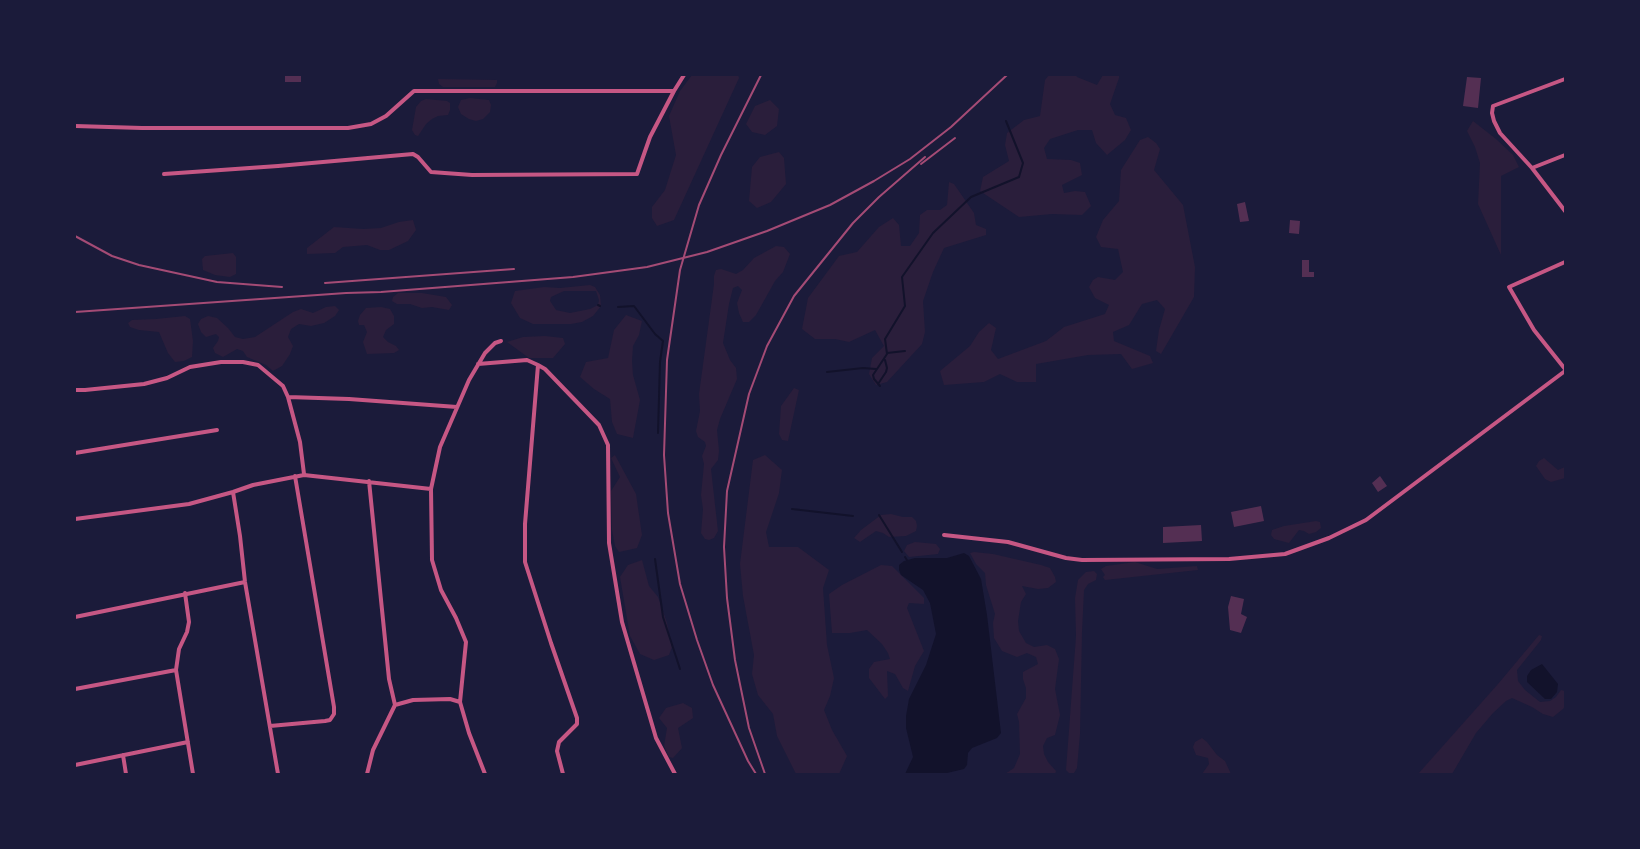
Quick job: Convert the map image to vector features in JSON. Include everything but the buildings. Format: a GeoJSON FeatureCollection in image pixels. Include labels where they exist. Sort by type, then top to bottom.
{"type":"FeatureCollection","features":[{"type":"Feature","properties":{"kind":"street"},"geometry":{"type":"LineString","coordinates":[[164,174],[413,154],[431,172],[472,175],[637,174],[650,137],[684,75]]}},
{"type":"Feature","properties":{"kind":"street"},"geometry":{"type":"LineString","coordinates":[[1565,79],[1493,106],[1492,113],[1500,133],[1532,168],[1565,211]]}},
{"type":"Feature","properties":{"kind":"street"},"geometry":{"type":"LineString","coordinates":[[75,126],[348,128],[371,124],[386,116],[414,92],[674,91]]}},
{"type":"Feature","properties":{"kind":"street"},"geometry":{"type":"LineString","coordinates":[[1532,168],[1565,155]]}},
{"type":"Feature","properties":{"kind":"street"},"geometry":{"type":"LineString","coordinates":[[944,535],[1008,542],[1066,558],[1082,560],[1229,559],[1286,554],[1329,538],[1366,520],[1565,370],[1534,330],[1509,287],[1565,262]]}},
{"type":"Feature","properties":{"kind":"street"},"geometry":{"type":"LineString","coordinates":[[485,774],[468,733],[460,702],[466,642],[441,590],[432,560],[431,489],[440,447],[469,380],[485,353],[495,343],[501,341]]}},
{"type":"Feature","properties":{"kind":"street"},"geometry":{"type":"LineString","coordinates":[[478,364],[527,360],[538,365],[545,369],[599,425],[608,445],[609,543],[622,622],[656,738],[675,774]]}},
{"type":"Feature","properties":{"kind":"street"},"geometry":{"type":"LineString","coordinates":[[75,390],[144,384],[167,378],[190,367],[221,362],[258,365],[283,386],[288,397],[300,442],[304,475]]}},
{"type":"Feature","properties":{"kind":"street"},"geometry":{"type":"LineString","coordinates":[[538,365],[525,524],[525,562],[550,643],[577,718],[577,724],[559,742],[557,751],[563,774]]}},
{"type":"Feature","properties":{"kind":"street"},"geometry":{"type":"LineString","coordinates":[[288,397],[457,407]]}},
{"type":"Feature","properties":{"kind":"street"},"geometry":{"type":"LineString","coordinates":[[75,453],[217,430]]}},
{"type":"Feature","properties":{"kind":"street"},"geometry":{"type":"LineString","coordinates":[[75,519],[189,504],[253,485],[304,475],[431,489]]}},
{"type":"Feature","properties":{"kind":"street"},"geometry":{"type":"LineString","coordinates":[[270,726],[325,721],[330,720],[334,714],[296,477]]}},
{"type":"Feature","properties":{"kind":"street"},"geometry":{"type":"LineString","coordinates":[[367,774],[373,750],[395,705],[389,679],[369,481]]}},
{"type":"Feature","properties":{"kind":"street"},"geometry":{"type":"LineString","coordinates":[[233,492],[245,582],[278,774]]}},
{"type":"Feature","properties":{"kind":"street"},"geometry":{"type":"LineString","coordinates":[[75,617],[245,582]]}},
{"type":"Feature","properties":{"kind":"street"},"geometry":{"type":"LineString","coordinates":[[185,593],[188,632],[180,650],[176,670],[194,774]]}},
{"type":"Feature","properties":{"kind":"street"},"geometry":{"type":"LineString","coordinates":[[75,689],[176,670]]}},
{"type":"Feature","properties":{"kind":"street"},"geometry":{"type":"LineString","coordinates":[[395,705],[413,700],[450,699],[460,702]]}},
{"type":"Feature","properties":{"kind":"street"},"geometry":{"type":"LineString","coordinates":[[75,765],[188,742]]}},
{"type":"Feature","properties":{"kind":"street"},"geometry":{"type":"LineString","coordinates":[[123,755],[126,774]]}},
{"type":"Feature","properties":{"kind":"shaded area"},"geometry":{"type":"Polygon","coordinates":[[[692,75],[738,75],[739,78],[674,220],[657,226],[652,218],[652,207],[665,190],[676,155],[669,116],[680,91],[692,75]]]}},
{"type":"Feature","properties":{"kind":"shaded area"},"geometry":{"type":"Polygon","coordinates":[[[1049,75],[1076,75],[1097,85],[1103,75],[1119,75],[1110,104],[1115,115],[1126,118],[1131,130],[1125,140],[1107,155],[1096,143],[1092,130],[1078,130],[1050,139],[1044,148],[1047,159],[1071,160],[1080,163],[1082,175],[1062,185],[1064,193],[1085,192],[1091,206],[1082,215],[1052,214],[1019,217],[980,191],[983,177],[1009,161],[1005,145],[1007,133],[1024,120],[1040,116],[1045,80],[1049,75]]]}},
{"type":"Feature","properties":{"kind":"shaded area"},"geometry":{"type":"Polygon","coordinates":[[[438,79],[497,80],[497,83],[495,87],[443,87],[439,84],[438,79]]]}},
{"type":"Feature","properties":{"kind":"shaded area"},"geometry":{"type":"Polygon","coordinates":[[[470,98],[489,100],[490,112],[483,119],[476,121],[461,114],[458,107],[461,100],[470,98]]]}},
{"type":"Feature","properties":{"kind":"shaded area"},"geometry":{"type":"Polygon","coordinates":[[[426,99],[447,101],[450,103],[450,110],[448,115],[432,119],[418,136],[412,130],[416,107],[426,99]]]}},
{"type":"Feature","properties":{"kind":"shaded area"},"geometry":{"type":"Polygon","coordinates":[[[770,100],[779,109],[777,126],[765,135],[752,132],[746,124],[755,106],[770,100]]]}},
{"type":"Feature","properties":{"kind":"shaded area"},"geometry":{"type":"Polygon","coordinates":[[[1473,121],[1513,155],[1519,167],[1501,176],[1501,255],[1478,204],[1480,163],[1467,131],[1473,121]]]}},
{"type":"Feature","properties":{"kind":"shaded area"},"geometry":{"type":"Polygon","coordinates":[[[1148,137],[1160,149],[1154,170],[1183,205],[1195,267],[1194,297],[1161,354],[1156,351],[1165,309],[1157,300],[1142,304],[1129,325],[1113,332],[1114,341],[1150,356],[1153,363],[1132,369],[1121,354],[1088,355],[1036,364],[1036,382],[1017,382],[1000,374],[984,382],[944,385],[940,371],[970,346],[979,332],[989,323],[996,328],[991,350],[998,359],[1046,341],[1064,327],[1105,314],[1109,305],[1095,298],[1089,287],[1098,277],[1115,280],[1123,272],[1118,249],[1101,247],[1096,237],[1103,220],[1119,201],[1121,170],[1140,140],[1148,137]]]}},
{"type":"Feature","properties":{"kind":"shaded area"},"geometry":{"type":"Polygon","coordinates":[[[779,152],[784,158],[786,184],[771,202],[757,208],[749,201],[752,167],[760,157],[779,152]]]}},
{"type":"Feature","properties":{"kind":"shaded area"},"geometry":{"type":"Polygon","coordinates":[[[949,182],[954,184],[974,213],[976,225],[986,229],[986,235],[944,248],[923,301],[925,332],[922,344],[887,382],[876,385],[869,374],[872,358],[884,346],[875,330],[849,342],[815,339],[802,329],[808,298],[839,256],[857,252],[879,227],[893,218],[899,225],[901,246],[910,246],[919,233],[920,215],[927,210],[940,210],[947,205],[949,182]]]}},
{"type":"Feature","properties":{"kind":"shaded area"},"geometry":{"type":"Polygon","coordinates":[[[413,220],[416,230],[408,241],[389,250],[380,250],[367,245],[343,247],[335,253],[307,254],[307,248],[334,227],[381,228],[413,220]]]}},
{"type":"Feature","properties":{"kind":"shaded area"},"geometry":{"type":"Polygon","coordinates":[[[776,246],[784,247],[790,254],[783,272],[775,281],[756,315],[749,322],[743,322],[737,303],[742,290],[738,286],[733,288],[729,304],[723,343],[736,368],[737,379],[717,430],[718,460],[711,469],[718,531],[714,538],[709,540],[705,539],[701,533],[704,464],[702,456],[706,446],[696,431],[714,276],[716,270],[721,269],[736,274],[754,258],[776,246]]]}},
{"type":"Feature","properties":{"kind":"shaded area"},"geometry":{"type":"Polygon","coordinates":[[[233,253],[236,257],[236,274],[230,277],[215,275],[203,270],[202,259],[205,256],[233,253]]]}},
{"type":"Feature","properties":{"kind":"shaded area"},"geometry":{"type":"Polygon","coordinates":[[[590,285],[595,287],[600,295],[601,306],[593,316],[582,322],[533,324],[520,318],[511,303],[515,291],[544,287],[590,285]],[[564,291],[551,297],[550,301],[556,310],[570,313],[590,309],[598,305],[596,291],[564,291]]]}},
{"type":"Feature","properties":{"kind":"shaded area"},"geometry":{"type":"Polygon","coordinates":[[[398,293],[422,293],[446,297],[452,305],[449,310],[397,304],[392,301],[398,293]]]}},
{"type":"Feature","properties":{"kind":"shaded area"},"geometry":{"type":"Polygon","coordinates":[[[335,306],[339,310],[335,316],[324,323],[311,326],[299,324],[291,329],[288,337],[293,346],[290,354],[282,366],[273,371],[237,349],[223,357],[215,353],[213,348],[219,337],[216,334],[206,337],[198,324],[201,319],[208,316],[217,318],[235,337],[243,339],[255,337],[301,309],[313,313],[335,306]]]}},
{"type":"Feature","properties":{"kind":"shaded area"},"geometry":{"type":"Polygon","coordinates":[[[366,308],[390,309],[394,316],[394,324],[386,330],[383,337],[399,350],[394,353],[367,354],[363,342],[367,332],[364,325],[359,325],[358,321],[366,308]]]}},
{"type":"Feature","properties":{"kind":"shaded area"},"geometry":{"type":"Polygon","coordinates":[[[626,315],[642,321],[639,335],[633,346],[633,375],[640,400],[633,438],[617,434],[612,422],[610,399],[580,377],[586,362],[608,358],[614,330],[626,315]]]}},
{"type":"Feature","properties":{"kind":"shaded area"},"geometry":{"type":"Polygon","coordinates":[[[185,316],[190,319],[193,341],[192,357],[184,361],[175,362],[168,353],[159,332],[139,330],[130,327],[128,323],[132,320],[185,316]]]}},
{"type":"Feature","properties":{"kind":"shaded area"},"geometry":{"type":"Polygon","coordinates":[[[523,337],[563,338],[565,344],[553,358],[529,358],[507,342],[523,337]]]}},
{"type":"Feature","properties":{"kind":"shaded area"},"geometry":{"type":"Polygon","coordinates":[[[794,388],[799,390],[788,441],[782,440],[779,434],[781,406],[794,388]]]}},
{"type":"Feature","properties":{"kind":"shaded area"},"geometry":{"type":"Polygon","coordinates":[[[615,455],[636,494],[642,535],[637,548],[619,552],[615,546],[612,530],[611,491],[620,477],[611,458],[615,455]]]}},
{"type":"Feature","properties":{"kind":"shaded area"},"geometry":{"type":"Polygon","coordinates":[[[765,455],[782,470],[779,493],[766,532],[769,547],[798,547],[829,570],[823,588],[827,645],[834,678],[824,710],[847,756],[839,774],[796,774],[777,736],[773,714],[758,695],[752,674],[754,655],[743,596],[740,564],[753,460],[765,455]]]}},
{"type":"Feature","properties":{"kind":"shaded area"},"geometry":{"type":"Polygon","coordinates":[[[1544,458],[1558,470],[1565,467],[1565,478],[1551,482],[1545,479],[1536,466],[1544,458]]]}},
{"type":"Feature","properties":{"kind":"shaded area"},"geometry":{"type":"Polygon","coordinates":[[[881,515],[912,517],[916,521],[916,531],[906,536],[889,537],[876,531],[860,542],[854,538],[881,515]]]}},
{"type":"Feature","properties":{"kind":"shaded area"},"geometry":{"type":"Polygon","coordinates":[[[1320,522],[1321,528],[1309,534],[1299,530],[1289,543],[1274,539],[1271,535],[1272,530],[1284,526],[1320,522]]]}},
{"type":"Feature","properties":{"kind":"shaded area"},"geometry":{"type":"Polygon","coordinates":[[[915,542],[936,544],[940,549],[938,554],[909,557],[904,551],[907,545],[915,542]]]}},
{"type":"Feature","properties":{"kind":"shaded area"},"geometry":{"type":"Polygon","coordinates":[[[964,553],[969,556],[981,579],[1001,733],[997,738],[972,748],[968,753],[967,765],[964,769],[947,773],[905,774],[913,757],[906,728],[909,699],[926,665],[936,634],[930,603],[923,590],[901,575],[899,565],[915,558],[947,558],[964,553]]]}},
{"type":"Feature","properties":{"kind":"shaded area"},"geometry":{"type":"Polygon","coordinates":[[[970,553],[1041,565],[1050,568],[1055,577],[1056,582],[1048,588],[1022,586],[1026,594],[1021,602],[1018,621],[1019,631],[1026,643],[1034,647],[1047,645],[1055,649],[1059,659],[1055,689],[1060,715],[1055,735],[1047,738],[1043,746],[1044,754],[1056,771],[1055,774],[1005,774],[1014,768],[1020,754],[1017,714],[1026,698],[1023,672],[1038,664],[1036,657],[1027,653],[1017,657],[1002,651],[994,638],[995,614],[986,585],[985,573],[970,553]]]}},
{"type":"Feature","properties":{"kind":"shaded area"},"geometry":{"type":"Polygon","coordinates":[[[642,560],[649,586],[658,597],[667,623],[672,647],[669,655],[654,660],[640,654],[630,636],[620,577],[628,565],[642,560]]]}},
{"type":"Feature","properties":{"kind":"shaded area"},"geometry":{"type":"Polygon","coordinates":[[[1135,562],[1157,569],[1197,566],[1198,570],[1105,580],[1103,577],[1105,575],[1101,569],[1106,566],[1135,562]]]}},
{"type":"Feature","properties":{"kind":"shaded area"},"geometry":{"type":"Polygon","coordinates":[[[881,565],[892,566],[924,598],[924,604],[909,603],[907,608],[924,651],[915,666],[908,691],[903,688],[895,674],[887,671],[888,696],[885,699],[869,678],[869,669],[874,662],[890,659],[888,653],[867,630],[832,633],[829,594],[881,565]]]}},
{"type":"Feature","properties":{"kind":"shaded area"},"geometry":{"type":"Polygon","coordinates":[[[1094,571],[1097,574],[1096,580],[1088,584],[1084,590],[1080,734],[1077,768],[1074,773],[1070,774],[1066,770],[1076,636],[1075,598],[1078,580],[1086,572],[1094,571]]]}},
{"type":"Feature","properties":{"kind":"shaded area"},"geometry":{"type":"Polygon","coordinates":[[[1539,635],[1542,636],[1541,640],[1517,670],[1518,681],[1540,702],[1550,701],[1561,690],[1565,691],[1563,709],[1553,717],[1512,698],[1493,713],[1476,733],[1452,774],[1418,774],[1498,684],[1539,635]]]}},
{"type":"Feature","properties":{"kind":"shaded area"},"geometry":{"type":"Polygon","coordinates":[[[1542,664],[1558,684],[1557,692],[1551,699],[1545,699],[1527,682],[1527,676],[1531,670],[1542,664]]]}},
{"type":"Feature","properties":{"kind":"shaded area"},"geometry":{"type":"Polygon","coordinates":[[[683,703],[692,708],[693,718],[678,728],[682,748],[673,758],[669,757],[664,746],[667,728],[659,718],[666,708],[683,703]]]}},
{"type":"Feature","properties":{"kind":"shaded area"},"geometry":{"type":"Polygon","coordinates":[[[1202,738],[1225,761],[1231,774],[1202,774],[1209,764],[1208,758],[1196,755],[1193,747],[1195,742],[1202,738]]]}},
{"type":"Feature","properties":{"kind":"waterway"},"geometry":{"type":"LineString","coordinates":[[880,386],[873,375],[887,354],[885,339],[905,306],[902,277],[933,233],[971,197],[1019,177],[1023,163],[1006,121]]}},
{"type":"Feature","properties":{"kind":"waterway"},"geometry":{"type":"LineString","coordinates":[[618,307],[634,306],[663,341],[660,362],[658,433]]}},
{"type":"Feature","properties":{"kind":"waterway"},"geometry":{"type":"LineString","coordinates":[[887,353],[905,351]]}},
{"type":"Feature","properties":{"kind":"waterway"},"geometry":{"type":"LineString","coordinates":[[878,384],[886,372],[885,360]]}},
{"type":"Feature","properties":{"kind":"waterway"},"geometry":{"type":"LineString","coordinates":[[827,372],[876,369]]}},
{"type":"Feature","properties":{"kind":"waterway"},"geometry":{"type":"LineString","coordinates":[[792,509],[853,516]]}},
{"type":"Feature","properties":{"kind":"waterway"},"geometry":{"type":"LineString","coordinates":[[879,515],[902,552]]}},
{"type":"Feature","properties":{"kind":"waterway"},"geometry":{"type":"LineString","coordinates":[[655,559],[663,617],[680,669]]}},
{"type":"Feature","properties":{"kind":"railway"},"geometry":{"type":"LineString","coordinates":[[756,774],[713,685],[680,584],[668,513],[664,455],[667,360],[680,270],[699,205],[761,75]]}},
{"type":"Feature","properties":{"kind":"railway"},"geometry":{"type":"LineString","coordinates":[[75,312],[573,277],[647,267],[707,252],[830,205],[874,181],[910,159],[951,127],[1007,75]]}},
{"type":"Feature","properties":{"kind":"railway"},"geometry":{"type":"LineString","coordinates":[[921,164],[955,138]]}},
{"type":"Feature","properties":{"kind":"railway"},"geometry":{"type":"LineString","coordinates":[[765,774],[749,728],[735,660],[727,598],[724,547],[727,491],[749,394],[767,346],[794,296],[853,223],[925,157]]}},
{"type":"Feature","properties":{"kind":"railway"},"geometry":{"type":"LineString","coordinates":[[75,236],[112,256],[139,265],[217,282],[282,287]]}},
{"type":"Feature","properties":{"kind":"railway"},"geometry":{"type":"LineString","coordinates":[[325,283],[514,269]]}}]}
